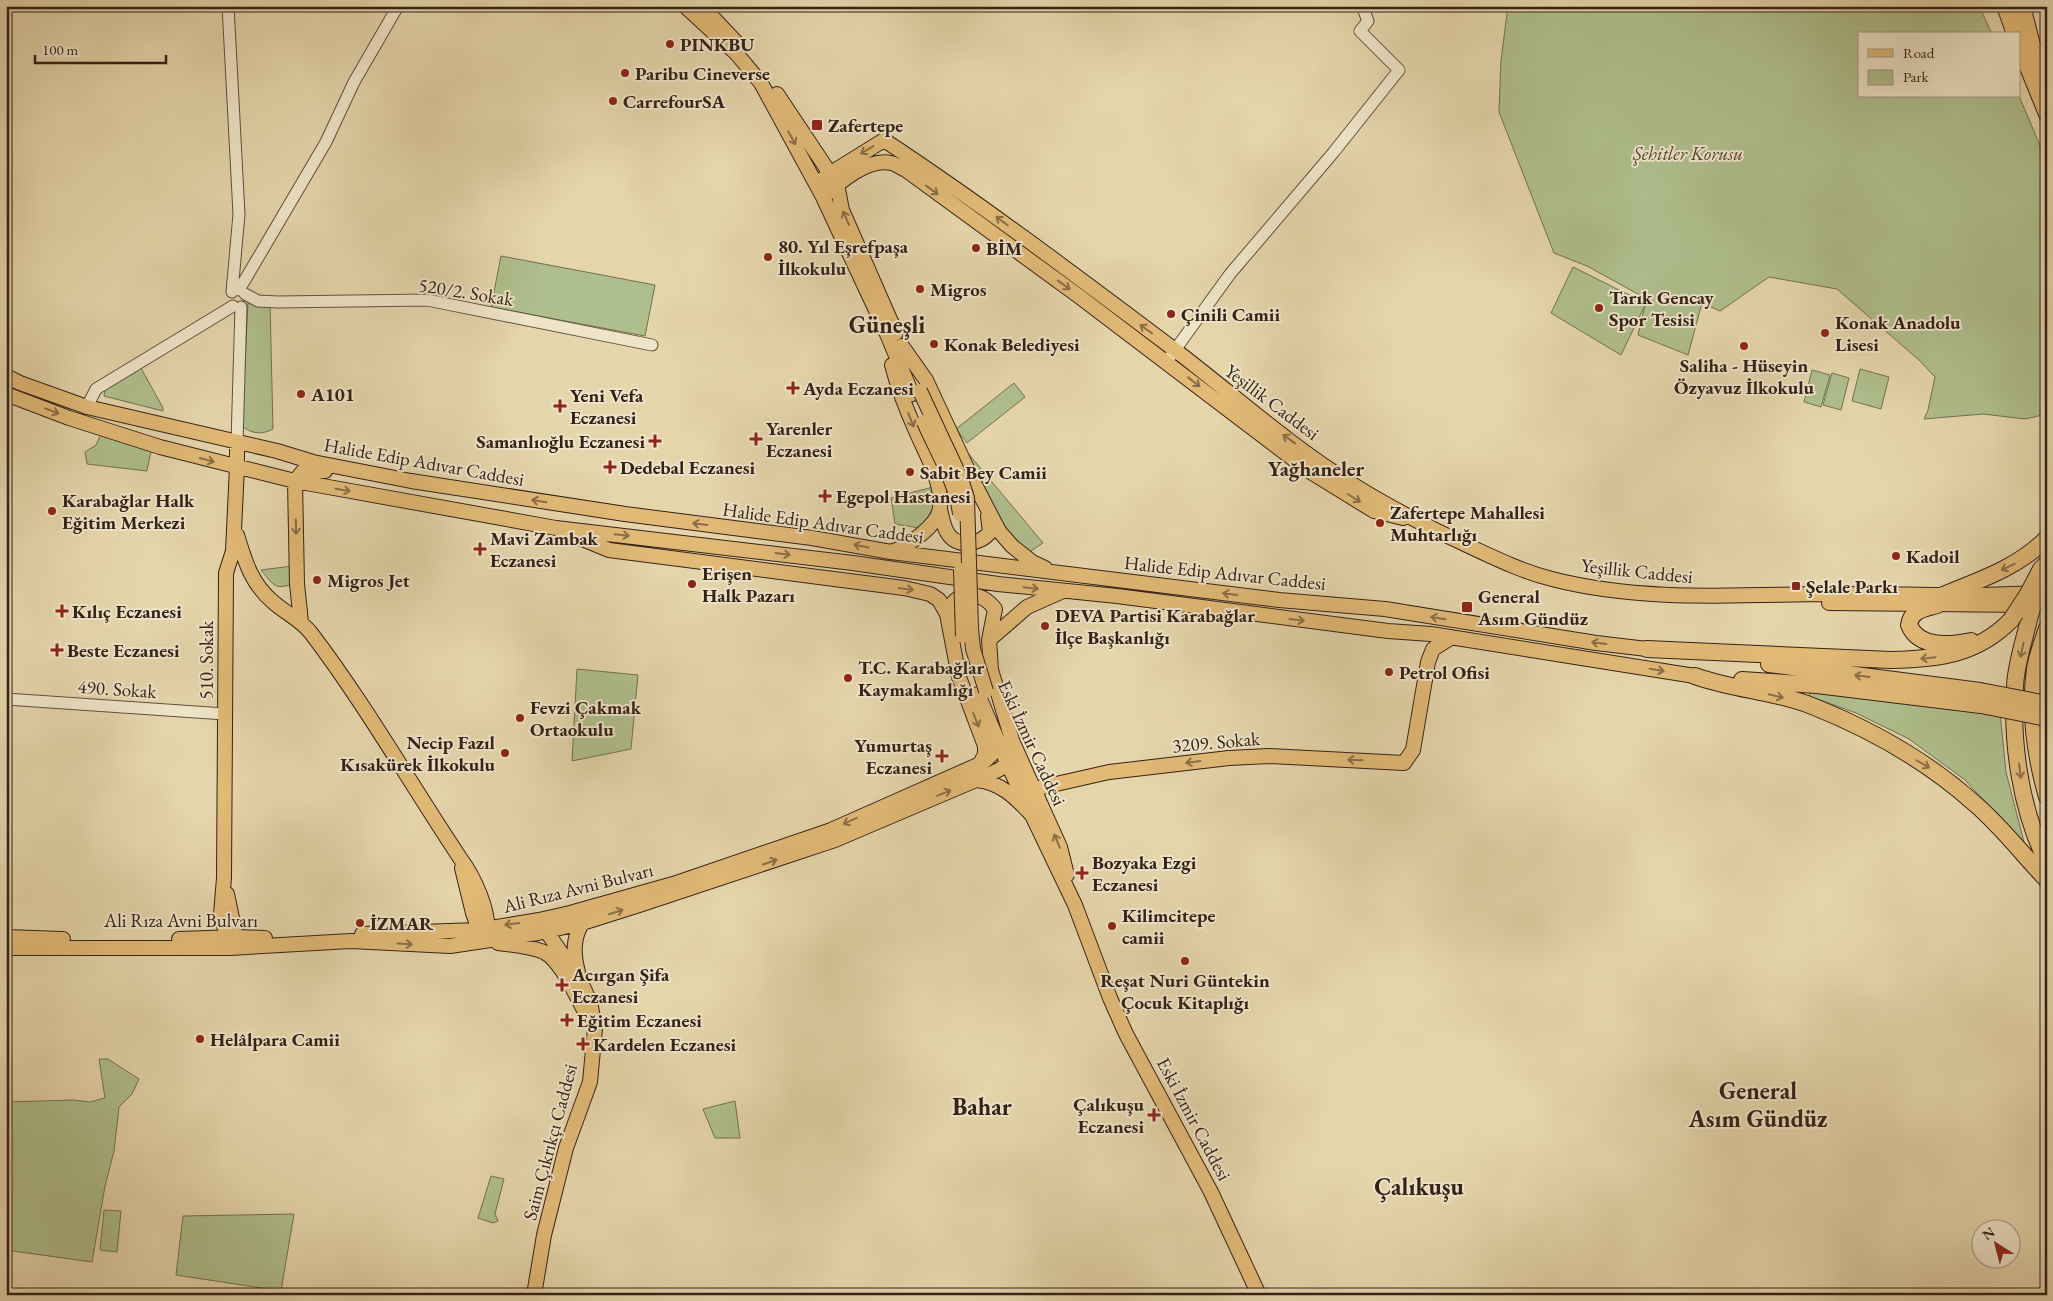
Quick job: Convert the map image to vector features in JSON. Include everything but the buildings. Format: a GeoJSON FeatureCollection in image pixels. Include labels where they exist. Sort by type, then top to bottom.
{"type":"FeatureCollection","features":[{"type":"Feature","properties":{"kind":"highway"},"geometry":{"type":"LineString","coordinates":[[2005,6],[2014,32]]}},
{"type":"Feature","properties":{"kind":"highway"},"geometry":{"type":"LineString","coordinates":[[2022,6],[2032,45],[2047,76]]}},
{"type":"Feature","properties":{"kind":"highway"},"geometry":{"type":"LineString","coordinates":[[2020,46],[2047,114]]}},
{"type":"Feature","properties":{"kind":"highway"},"geometry":{"type":"LineString","coordinates":[[1990,638],[1942,644],[1924,642],[1916,637],[1909,625],[1912,615],[1919,610],[2012,566],[2037,548],[2047,538]]}},
{"type":"Feature","properties":{"kind":"highway"},"geometry":{"type":"LineString","coordinates":[[1647,648],[1891,660],[1947,656],[1968,649],[1990,638],[2011,620],[2041,569],[2047,563]]}},
{"type":"Feature","properties":{"kind":"highway"},"geometry":{"type":"LineString","coordinates":[[2047,568],[2030,615],[2015,684],[2013,723],[2023,793],[2039,847],[2047,862]]}},
{"type":"Feature","properties":{"kind":"highway"},"geometry":{"type":"LineString","coordinates":[[2047,628],[2035,668],[2032,722],[2040,772],[2047,796]]}},
{"type":"Feature","properties":{"kind":"highway"},"geometry":{"type":"LineString","coordinates":[[1647,648],[1981,698],[2047,718]]}},
{"type":"Feature","properties":{"kind":"highway"},"geometry":{"type":"LineString","coordinates":[[2033,694],[2047,672]]}},
{"type":"Feature","properties":{"kind":"highway"},"geometry":{"type":"LineString","coordinates":[[1695,676],[2047,704]]}},
{"type":"Feature","properties":{"kind":"highway"},"geometry":{"type":"LineString","coordinates":[[1695,676],[1716,684],[1754,690],[1811,705],[1864,730],[1933,770],[1976,804],[2047,880]]}},
{"type":"Feature","properties":{"kind":"highway"},"geometry":{"type":"LineString","coordinates":[[2040,772],[2047,789]]}},
{"type":"Feature","properties":{"kind":"main road","name":"Eski İzmir Caddesi"},"geometry":{"type":"LineString","coordinates":[[685,6],[736,54],[761,83],[823,197],[895,343]]}},
{"type":"Feature","properties":{"kind":"main road"},"geometry":{"type":"LineString","coordinates":[[702,6],[747,53],[834,178]]}},
{"type":"Feature","properties":{"kind":"main road","name":"Yeşillik Caddesi"},"geometry":{"type":"LineString","coordinates":[[823,197],[834,178],[884,140],[984,208],[1171,356],[1309,471],[1374,511],[1407,520],[1469,553],[1503,568],[1532,578],[1582,589],[1645,599],[1713,602],[1940,600]]}},
{"type":"Feature","properties":{"kind":"main road","name":"Yeşillik Caddesi"},"geometry":{"type":"LineString","coordinates":[[816,184],[867,165],[892,163],[906,170],[1270,425],[1351,484],[1444,535],[1523,570],[1568,582],[1646,594],[1712,597],[1893,593],[1940,600]]}},
{"type":"Feature","properties":{"kind":"main road","name":"Eski İzmir Caddesi"},"geometry":{"type":"LineString","coordinates":[[834,178],[842,210],[958,502],[964,651],[982,692],[995,734],[1075,905],[1110,998],[1126,1034],[1211,1192],[1259,1295]]}},
{"type":"Feature","properties":{"kind":"main road"},"geometry":{"type":"LineString","coordinates":[[895,343],[891,362],[898,387],[933,468],[940,489],[940,509],[947,532],[952,539],[974,544],[986,537],[990,532],[985,505]]}},
{"type":"Feature","properties":{"kind":"main road"},"geometry":{"type":"LineString","coordinates":[[895,343],[926,380],[999,531],[1012,546],[1032,562],[1052,572]]}},
{"type":"Feature","properties":{"kind":"main road","name":"Halide Edip Adıvar Caddesi"},"geometry":{"type":"LineString","coordinates":[[6,376],[20,383],[87,407],[278,450],[313,462],[363,472],[651,518],[812,538],[891,552],[1278,600],[1385,609],[1596,643],[1647,648]]}},
{"type":"Feature","properties":{"kind":"main road"},"geometry":{"type":"LineString","coordinates":[[6,394],[69,418],[160,447],[237,468],[295,482],[556,528],[609,550],[920,591],[930,594],[939,600],[947,614],[959,677],[985,746],[985,754],[980,764]]}},
{"type":"Feature","properties":{"kind":"main road","name":"510. Sokak"},"geometry":{"type":"LineString","coordinates":[[230,941],[221,914],[224,878],[226,573],[232,551],[237,442]]}},
{"type":"Feature","properties":{"kind":"main road"},"geometry":{"type":"LineString","coordinates":[[1309,471],[1317,467],[1328,468]]}},
{"type":"Feature","properties":{"kind":"main road"},"geometry":{"type":"LineString","coordinates":[[301,622],[297,584],[295,482],[304,470],[363,472]]}},
{"type":"Feature","properties":{"kind":"main road"},"geometry":{"type":"LineString","coordinates":[[923,572],[914,563],[914,555],[940,509]]}},
{"type":"Feature","properties":{"kind":"main road"},"geometry":{"type":"LineString","coordinates":[[640,553],[644,549],[651,518]]}},
{"type":"Feature","properties":{"kind":"main road"},"geometry":{"type":"LineString","coordinates":[[234,525],[247,570],[272,601],[301,622],[355,696],[471,872],[478,887],[483,933],[544,952],[554,959]]}},
{"type":"Feature","properties":{"kind":"main road"},"geometry":{"type":"LineString","coordinates":[[891,552],[910,543],[931,525]]}},
{"type":"Feature","properties":{"kind":"main road","name":"Halide Edip Adıvar Caddesi"},"geometry":{"type":"LineString","coordinates":[[556,528],[853,563],[998,584],[1452,637],[1695,676]]}},
{"type":"Feature","properties":{"kind":"main road"},"geometry":{"type":"LineString","coordinates":[[805,576],[853,563]]}},
{"type":"Feature","properties":{"kind":"main road"},"geometry":{"type":"LineString","coordinates":[[988,564],[997,575],[998,584],[989,640],[991,670],[1013,743],[1013,753],[1008,765]]}},
{"type":"Feature","properties":{"kind":"main road"},"geometry":{"type":"LineString","coordinates":[[226,573],[247,570]]}},
{"type":"Feature","properties":{"kind":"main road"},"geometry":{"type":"LineString","coordinates":[[272,601],[282,600],[292,595],[297,584]]}},
{"type":"Feature","properties":{"kind":"main road"},"geometry":{"type":"LineString","coordinates":[[989,640],[1028,607],[1063,591]]}},
{"type":"Feature","properties":{"kind":"main road"},"geometry":{"type":"LineString","coordinates":[[1940,600],[2047,592]]}},
{"type":"Feature","properties":{"kind":"main road"},"geometry":{"type":"LineString","coordinates":[[947,614],[950,604],[955,599],[963,596],[983,598],[995,609]]}},
{"type":"Feature","properties":{"kind":"main road"},"geometry":{"type":"LineString","coordinates":[[1940,600],[2026,606],[2047,603]]}},
{"type":"Feature","properties":{"kind":"main road","name":"3209. Sokak"},"geometry":{"type":"LineString","coordinates":[[1034,789],[1109,772],[1229,758],[1269,756],[1404,763],[1413,750],[1428,662],[1434,649],[1452,637]]}},
{"type":"Feature","properties":{"kind":"main road","name":"Eski İzmir Caddesi"},"geometry":{"type":"LineString","coordinates":[[982,692],[1013,743],[1060,847],[1075,905]]}},
{"type":"Feature","properties":{"kind":"main road","name":"Ali Rıza Avni Bulvarı"},"geometry":{"type":"LineString","coordinates":[[542,928],[831,830],[980,764],[994,752],[996,744],[995,734]]}},
{"type":"Feature","properties":{"kind":"main road","name":"Ali Rıza Avni Bulvarı"},"geometry":{"type":"LineString","coordinates":[[6,948],[230,941],[266,938],[483,933],[542,928],[582,922],[730,876],[835,840],[1008,765]]}},
{"type":"Feature","properties":{"kind":"main road"},"geometry":{"type":"LineString","coordinates":[[976,780],[989,781],[999,786],[1018,799],[1031,814]]}},
{"type":"Feature","properties":{"kind":"main road","name":"510. Sokak"},"geometry":{"type":"LineString","coordinates":[[224,878],[230,941]]}},
{"type":"Feature","properties":{"kind":"main road"},"geometry":{"type":"LineString","coordinates":[[205,938],[214,931],[221,914]]}},
{"type":"Feature","properties":{"kind":"main road"},"geometry":{"type":"LineString","coordinates":[[580,980],[574,946],[576,933],[582,922]]}},
{"type":"Feature","properties":{"kind":"main road"},"geometry":{"type":"LineString","coordinates":[[542,928],[554,959],[595,1028]]}},
{"type":"Feature","properties":{"kind":"main road","name":"Saim Çıkrıkçı Caddesi"},"geometry":{"type":"LineString","coordinates":[[534,1295],[544,1235],[566,1148],[590,1082],[595,1028],[590,1002],[580,980],[542,928]]}},
{"type":"Feature","properties":{"kind":"main road","name":"Ali Rıza Avni Bulvarı"},"geometry":{"type":"LineString","coordinates":[[6,937],[151,941],[205,938],[230,941]]}},
{"type":"Feature","properties":{"kind":"street"},"geometry":{"type":"LineString","coordinates":[[228,6],[239,214],[239,292]]}},
{"type":"Feature","properties":{"kind":"street"},"geometry":{"type":"LineString","coordinates":[[237,442],[237,307],[229,300],[239,292],[326,142],[354,82],[398,6]]}},
{"type":"Feature","properties":{"kind":"street"},"geometry":{"type":"LineString","coordinates":[[1171,356],[1230,274],[1333,153],[1399,70],[1360,31],[1368,21],[1362,6]]}},
{"type":"Feature","properties":{"kind":"street","name":"520/2. Sokak"},"geometry":{"type":"LineString","coordinates":[[239,292],[258,301],[278,302],[427,300],[652,345]]}},
{"type":"Feature","properties":{"kind":"street"},"geometry":{"type":"LineString","coordinates":[[87,407],[96,389],[237,307]]}},
{"type":"Feature","properties":{"kind":"street","name":"490. Sokak"},"geometry":{"type":"LineString","coordinates":[[6,699],[225,714]]}},
{"type":"Feature","properties":{"kind":"green space","name":"Şehitler Korusu"},"geometry":{"type":"Polygon","coordinates":[[[1508,6],[1979,6],[1991,32],[1858,32],[1858,98],[2020,98],[2047,162],[2047,414],[2025,419],[1983,414],[1924,419],[1928,410],[1935,377],[1920,361],[1837,289],[1769,277],[1720,311],[1702,303],[1688,355],[1638,335],[1645,305],[1621,355],[1551,313],[1573,267],[1645,303],[1647,299],[1587,266],[1554,253],[1499,112],[1501,60],[1508,6]]]}},
{"type":"Feature","properties":{"kind":"green space"},"geometry":{"type":"Polygon","coordinates":[[[501,256],[655,285],[645,336],[491,307],[501,256]]]}},
{"type":"Feature","properties":{"kind":"green space"},"geometry":{"type":"Polygon","coordinates":[[[248,302],[270,303],[273,429],[261,433],[250,431],[242,426],[248,302]]]}},
{"type":"Feature","properties":{"kind":"green space"},"geometry":{"type":"Polygon","coordinates":[[[141,368],[163,411],[104,396],[105,389],[141,368]]]}},
{"type":"Feature","properties":{"kind":"green space"},"geometry":{"type":"Polygon","coordinates":[[[1860,369],[1889,377],[1881,409],[1852,401],[1860,369]]]}},
{"type":"Feature","properties":{"kind":"green space"},"geometry":{"type":"Polygon","coordinates":[[[1812,370],[1830,375],[1821,407],[1804,402],[1812,370]]]}},
{"type":"Feature","properties":{"kind":"green space"},"geometry":{"type":"Polygon","coordinates":[[[1832,373],[1849,378],[1841,410],[1823,405],[1832,373]]]}},
{"type":"Feature","properties":{"kind":"green space"},"geometry":{"type":"Polygon","coordinates":[[[1014,383],[1025,397],[967,443],[956,429],[1014,383]]]}},
{"type":"Feature","properties":{"kind":"green space"},"geometry":{"type":"Polygon","coordinates":[[[101,434],[151,451],[147,471],[87,464],[85,452],[96,445],[101,434]]]}},
{"type":"Feature","properties":{"kind":"green space"},"geometry":{"type":"Polygon","coordinates":[[[967,452],[1043,543],[1028,553],[999,520],[967,452]]]}},
{"type":"Feature","properties":{"kind":"green space"},"geometry":{"type":"Polygon","coordinates":[[[933,487],[936,513],[919,528],[895,524],[891,498],[933,487]]]}},
{"type":"Feature","properties":{"kind":"green space"},"geometry":{"type":"Polygon","coordinates":[[[292,566],[292,584],[281,587],[271,582],[261,570],[292,566]]]}},
{"type":"Feature","properties":{"kind":"green space"},"geometry":{"type":"Polygon","coordinates":[[[577,669],[638,675],[631,749],[572,761],[577,669]]]}},
{"type":"Feature","properties":{"kind":"green space"},"geometry":{"type":"Polygon","coordinates":[[[1812,688],[2000,713],[2006,772],[2025,846],[1965,780],[1909,739],[1856,713],[1809,696],[1812,688]]]}},
{"type":"Feature","properties":{"kind":"green space"},"geometry":{"type":"Polygon","coordinates":[[[99,1059],[108,1059],[139,1079],[132,1094],[119,1107],[114,1151],[105,1186],[92,1262],[6,1250],[6,1102],[74,1100],[90,1102],[105,1098],[99,1059]]]}},
{"type":"Feature","properties":{"kind":"green space"},"geometry":{"type":"Polygon","coordinates":[[[735,1101],[740,1138],[715,1138],[703,1109],[735,1101]]]}},
{"type":"Feature","properties":{"kind":"green space"},"geometry":{"type":"Polygon","coordinates":[[[491,1176],[504,1179],[495,1214],[498,1221],[493,1223],[478,1218],[491,1176]]]}},
{"type":"Feature","properties":{"kind":"green space"},"geometry":{"type":"Polygon","coordinates":[[[104,1210],[121,1211],[117,1252],[100,1250],[104,1210]]]}},
{"type":"Feature","properties":{"kind":"green space"},"geometry":{"type":"Polygon","coordinates":[[[294,1214],[281,1291],[176,1275],[183,1216],[294,1214]]]}},
{"type":"Feature","properties":{"kind":"place","name":"PINKBU"},"geometry":{"type":"Point","coordinates":[670,44]}},
{"type":"Feature","properties":{"kind":"place","name":"Paribu Cineverse"},"geometry":{"type":"Point","coordinates":[625,73]}},
{"type":"Feature","properties":{"kind":"place","name":"CarrefourSA"},"geometry":{"type":"Point","coordinates":[613,101]}},
{"type":"Feature","properties":{"kind":"place","name":"Zafertepe"},"geometry":{"type":"Point","coordinates":[817,125]}},
{"type":"Feature","properties":{"kind":"place","name":"BİM"},"geometry":{"type":"Point","coordinates":[976,248]}},
{"type":"Feature","properties":{"kind":"place","name":"80. Yıl Eşrefpaşa İlkokulu"},"geometry":{"type":"Point","coordinates":[768,257]}},
{"type":"Feature","properties":{"kind":"place","name":"Migros"},"geometry":{"type":"Point","coordinates":[920,289]}},
{"type":"Feature","properties":{"kind":"place","name":"Tarık Gencay Spor Tesisi"},"geometry":{"type":"Point","coordinates":[1599,308]}},
{"type":"Feature","properties":{"kind":"place","name":"Çinili Camii"},"geometry":{"type":"Point","coordinates":[1171,314]}},
{"type":"Feature","properties":{"kind":"place","name":"Konak Anadolu Lisesi"},"geometry":{"type":"Point","coordinates":[1825,333]}},
{"type":"Feature","properties":{"kind":"place","name":"Konak Belediyesi"},"geometry":{"type":"Point","coordinates":[934,344]}},
{"type":"Feature","properties":{"kind":"place","name":"Saliha - Hüseyin Özyavuz İlkokulu"},"geometry":{"type":"Point","coordinates":[1744,346]}},
{"type":"Feature","properties":{"kind":"place","name":"Ayda Eczanesi"},"geometry":{"type":"Point","coordinates":[793,388]}},
{"type":"Feature","properties":{"kind":"place","name":"A101"},"geometry":{"type":"Point","coordinates":[301,394]}},
{"type":"Feature","properties":{"kind":"place","name":"Yeni Vefa Eczanesi"},"geometry":{"type":"Point","coordinates":[560,406]}},
{"type":"Feature","properties":{"kind":"place","name":"Yarenler Eczanesi"},"geometry":{"type":"Point","coordinates":[756,439]}},
{"type":"Feature","properties":{"kind":"place","name":"Samanlıoğlu Eczanesi"},"geometry":{"type":"Point","coordinates":[655,441]}},
{"type":"Feature","properties":{"kind":"place","name":"Dedebal Eczanesi"},"geometry":{"type":"Point","coordinates":[610,467]}},
{"type":"Feature","properties":{"kind":"place","name":"Sabit Bey Camii"},"geometry":{"type":"Point","coordinates":[910,472]}},
{"type":"Feature","properties":{"kind":"place","name":"Egepol Hastanesi"},"geometry":{"type":"Point","coordinates":[825,496]}},
{"type":"Feature","properties":{"kind":"place","name":"Karabağlar Halk Eğitim Merkezi"},"geometry":{"type":"Point","coordinates":[52,511]}},
{"type":"Feature","properties":{"kind":"place","name":"Zafertepe Mahallesi Muhtarlığı"},"geometry":{"type":"Point","coordinates":[1380,523]}},
{"type":"Feature","properties":{"kind":"place","name":"Mavi Zambak Eczanesi"},"geometry":{"type":"Point","coordinates":[480,549]}},
{"type":"Feature","properties":{"kind":"place","name":"Kadoil"},"geometry":{"type":"Point","coordinates":[1896,556]}},
{"type":"Feature","properties":{"kind":"place","name":"Migros Jet"},"geometry":{"type":"Point","coordinates":[317,580]}},
{"type":"Feature","properties":{"kind":"place","name":"Erişen Halk Pazarı"},"geometry":{"type":"Point","coordinates":[692,584]}},
{"type":"Feature","properties":{"kind":"place","name":"Şelale Parkı"},"geometry":{"type":"Point","coordinates":[1796,586]}},
{"type":"Feature","properties":{"kind":"place","name":"General Asım Gündüz"},"geometry":{"type":"Point","coordinates":[1467,607]}},
{"type":"Feature","properties":{"kind":"place","name":"Kılıç Eczanesi"},"geometry":{"type":"Point","coordinates":[62,611]}},
{"type":"Feature","properties":{"kind":"place","name":"DEVA Partisi Karabağlar İlçe Başkanlığı"},"geometry":{"type":"Point","coordinates":[1045,626]}},
{"type":"Feature","properties":{"kind":"place","name":"Beste Eczanesi"},"geometry":{"type":"Point","coordinates":[57,650]}},
{"type":"Feature","properties":{"kind":"place","name":"Petrol Ofisi"},"geometry":{"type":"Point","coordinates":[1389,672]}},
{"type":"Feature","properties":{"kind":"place","name":"T.C. Karabağlar Kaymakamlığı"},"geometry":{"type":"Point","coordinates":[848,678]}},
{"type":"Feature","properties":{"kind":"place","name":"Fevzi Çakmak Ortaokulu"},"geometry":{"type":"Point","coordinates":[520,718]}},
{"type":"Feature","properties":{"kind":"place","name":"Necip Fazıl Kısakürek İlkokulu"},"geometry":{"type":"Point","coordinates":[505,753]}},
{"type":"Feature","properties":{"kind":"place","name":"Yumurtaş Eczanesi"},"geometry":{"type":"Point","coordinates":[942,756]}},
{"type":"Feature","properties":{"kind":"place","name":"Bozyaka Ezgi Eczanesi"},"geometry":{"type":"Point","coordinates":[1082,873]}},
{"type":"Feature","properties":{"kind":"place","name":"İZMAR"},"geometry":{"type":"Point","coordinates":[360,923]}},
{"type":"Feature","properties":{"kind":"place","name":"Kilimcitepe camii"},"geometry":{"type":"Point","coordinates":[1112,926]}},
{"type":"Feature","properties":{"kind":"place","name":"Reşat Nuri Güntekin Çocuk Kitaplığı"},"geometry":{"type":"Point","coordinates":[1185,961]}},
{"type":"Feature","properties":{"kind":"place","name":"Acırgan Şifa Eczanesi"},"geometry":{"type":"Point","coordinates":[562,985]}},
{"type":"Feature","properties":{"kind":"place","name":"Eğitim Eczanesi"},"geometry":{"type":"Point","coordinates":[567,1020]}},
{"type":"Feature","properties":{"kind":"place","name":"Helâlpara Camii"},"geometry":{"type":"Point","coordinates":[200,1039]}},
{"type":"Feature","properties":{"kind":"place","name":"Kardelen Eczanesi"},"geometry":{"type":"Point","coordinates":[583,1044]}},
{"type":"Feature","properties":{"kind":"place","name":"Çalıkuşu Eczanesi"},"geometry":{"type":"Point","coordinates":[1154,1115]}},
{"type":"Feature","properties":{"kind":"district","name":"Güneşli"},"geometry":{"type":"Point","coordinates":[887,324]}},
{"type":"Feature","properties":{"kind":"district","name":"Yağhaneler"},"geometry":{"type":"Point","coordinates":[1316,468]}},
{"type":"Feature","properties":{"kind":"district","name":"General Asım Gündüz"},"geometry":{"type":"Point","coordinates":[1758,1104]}},
{"type":"Feature","properties":{"kind":"district","name":"Bahar"},"geometry":{"type":"Point","coordinates":[982,1106]}},
{"type":"Feature","properties":{"kind":"district","name":"Çalıkuşu"},"geometry":{"type":"Point","coordinates":[1419,1186]}}]}
